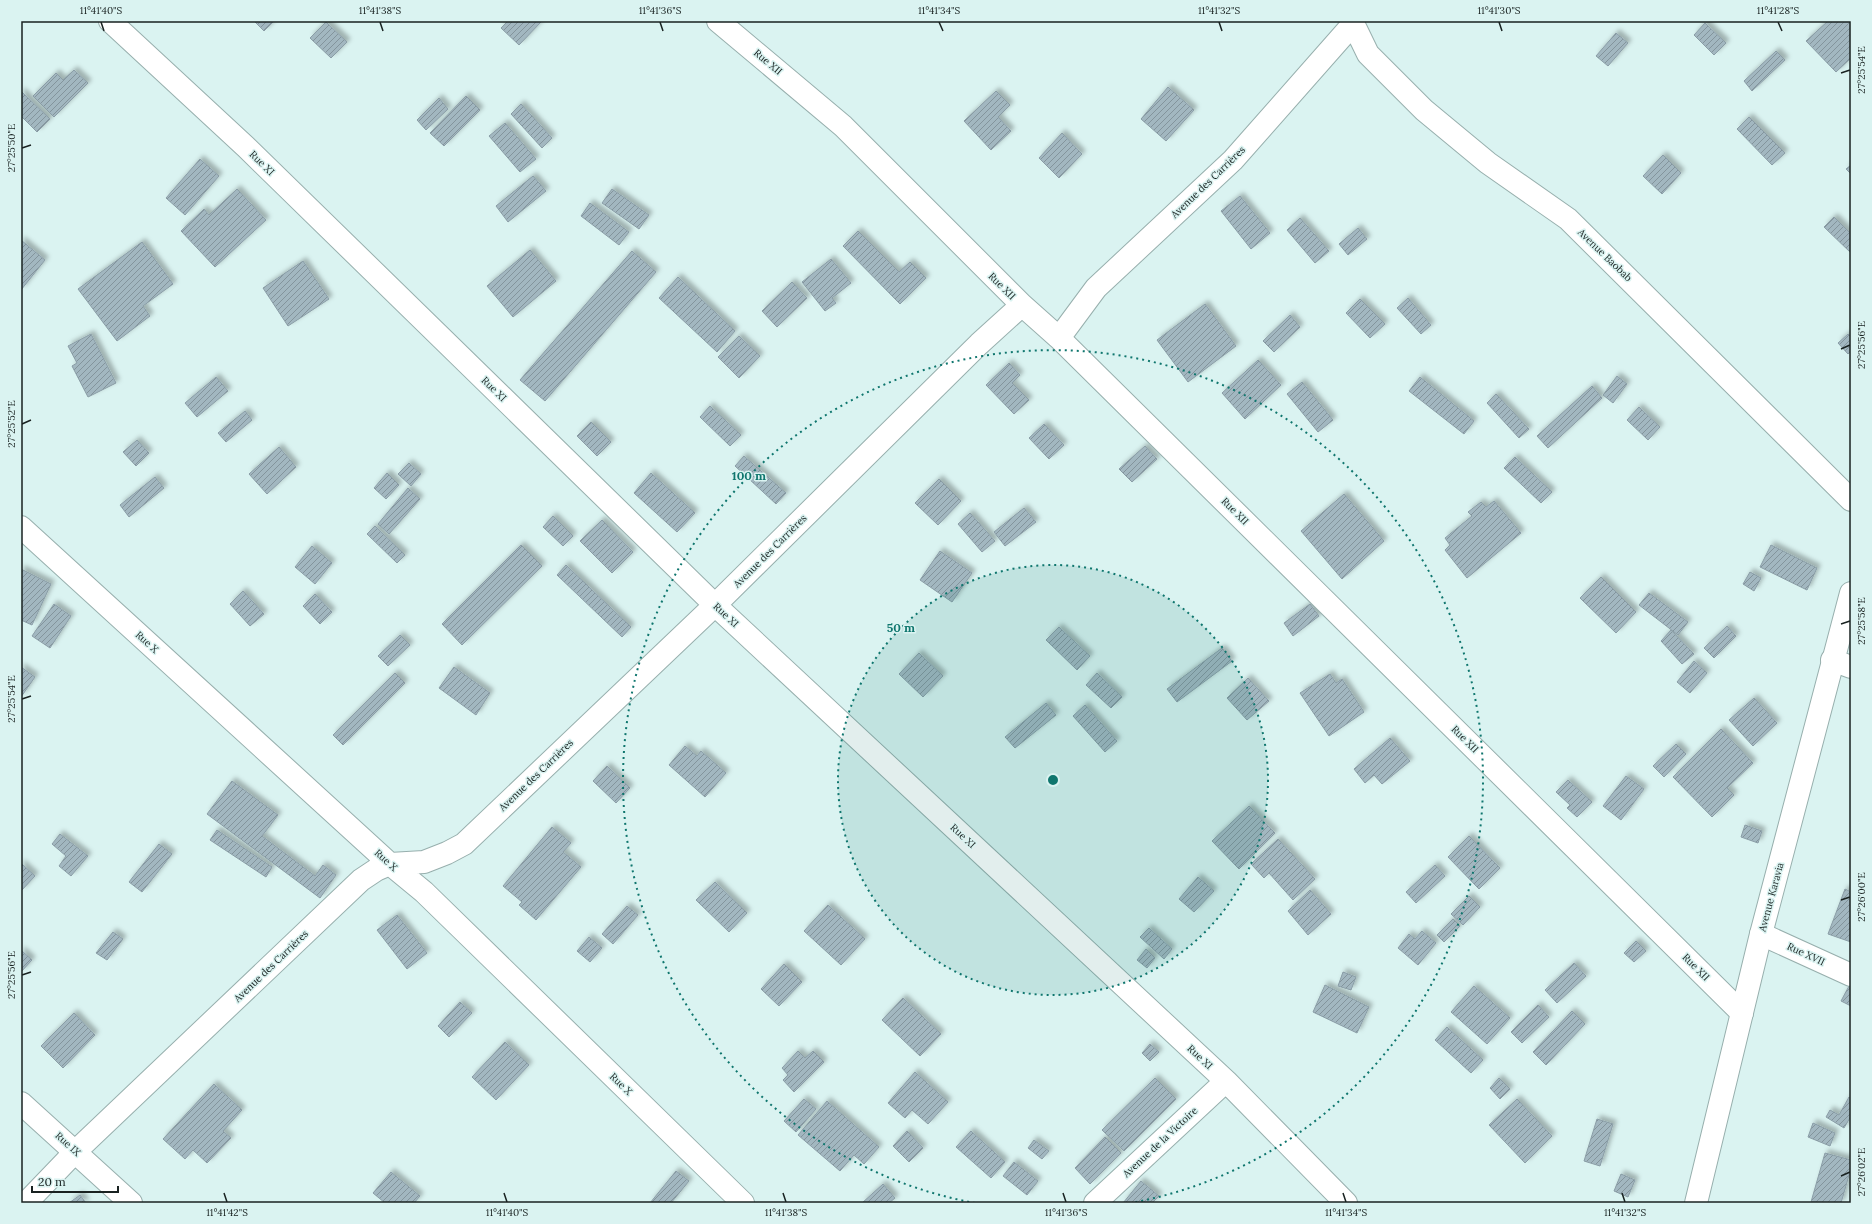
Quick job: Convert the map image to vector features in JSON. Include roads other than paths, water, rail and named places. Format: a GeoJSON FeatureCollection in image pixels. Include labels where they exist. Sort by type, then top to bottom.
{"type":"FeatureCollection","features":[{"type":"Feature","properties":{"kind":"street","name":"Rue XI"},"geometry":{"type":"LineString","coordinates":[[110,21],[246,147],[715,605],[1226,1081],[1346,1203]]}},
{"type":"Feature","properties":{"kind":"street","name":"Rue XII"},"geometry":{"type":"LineString","coordinates":[[718,21],[843,126],[1022,305],[1059,338],[1742,1012]]}},
{"type":"Feature","properties":{"kind":"street","name":"Avenue des Carrières"},"geometry":{"type":"LineString","coordinates":[[1059,338],[1096,288],[1233,160],[1353,22]]}},
{"type":"Feature","properties":{"kind":"street","name":"Avenue Baobab"},"geometry":{"type":"LineString","coordinates":[[1353,22],[1368,54],[1424,110],[1488,163],[1568,219],[1851,500]]}},
{"type":"Feature","properties":{"kind":"street","name":"Avenue des Carrières"},"geometry":{"type":"LineString","coordinates":[[26,1203],[76,1152],[361,880],[376,870],[390,864],[424,862],[447,853],[464,844],[715,605],[979,344],[1022,305]]}},
{"type":"Feature","properties":{"kind":"street","name":"Rue X"},"geometry":{"type":"LineString","coordinates":[[21,527],[390,864],[424,892],[743,1203]]}},
{"type":"Feature","properties":{"kind":"street","name":"Avenue Karavia"},"geometry":{"type":"LineString","coordinates":[[1696,1203],[1761,934],[1842,663],[1851,593]]}},
{"type":"Feature","properties":{"kind":"street","name":"Rue XVII"},"geometry":{"type":"LineString","coordinates":[[1761,934],[1851,975]]}},
{"type":"Feature","properties":{"kind":"street","name":"Avenue de la Victoire"},"geometry":{"type":"LineString","coordinates":[[1095,1203],[1226,1081]]}},
{"type":"Feature","properties":{"kind":"street","name":"Rue IX"},"geometry":{"type":"LineString","coordinates":[[21,1103],[131,1203]]}}]}
